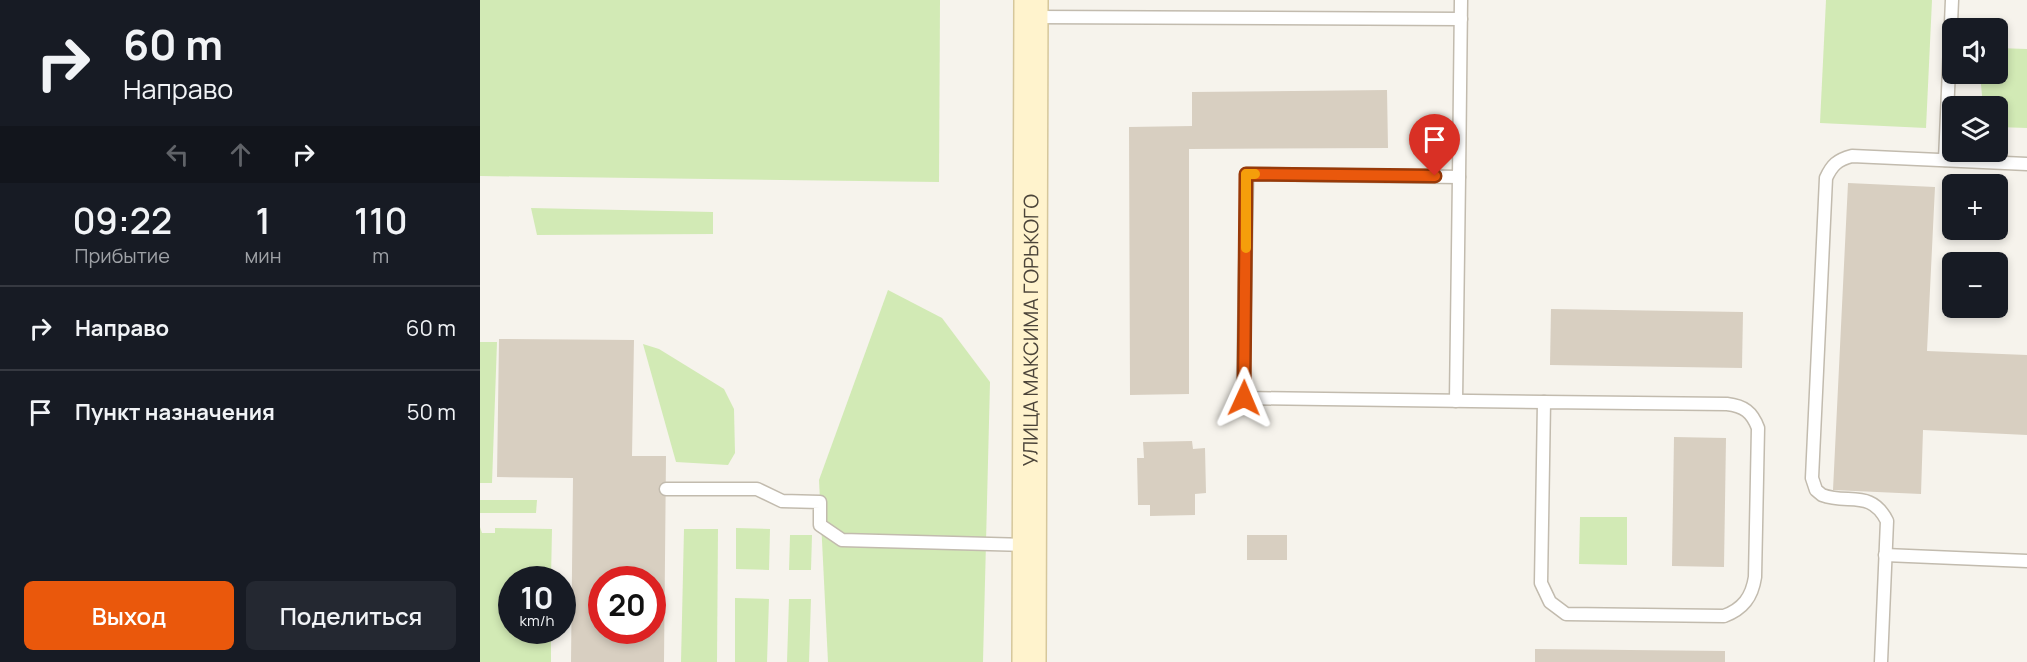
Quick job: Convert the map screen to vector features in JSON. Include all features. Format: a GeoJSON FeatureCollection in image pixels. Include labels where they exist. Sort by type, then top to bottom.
{"type":"FeatureCollection","features":[{"type":"Feature","properties":{"kind":"main road","name":"УЛИЦА МАКСИМА ГОРЬКОГО"},"geometry":{"type":"LineString","coordinates":[[1029,662],[1031,8]]}},
{"type":"Feature","properties":{"kind":"lane"},"geometry":{"type":"LineString","coordinates":[[1455,401],[1461,0]]}},
{"type":"Feature","properties":{"kind":"lane"},"geometry":{"type":"LineString","coordinates":[[1948,96],[1952,0]]}},
{"type":"Feature","properties":{"kind":"lane"},"geometry":{"type":"LineString","coordinates":[[1031,8],[1461,19]]}},
{"type":"Feature","properties":{"kind":"lane"},"geometry":{"type":"LineString","coordinates":[[1881,662],[1887,521],[1878,507],[1866,500],[1822,495],[1814,485],[1812,478],[1826,178],[1832,166],[1840,159],[1852,156],[1942,160]]}},
{"type":"Feature","properties":{"kind":"lane"},"geometry":{"type":"LineString","coordinates":[[1986,162],[2027,164]]}},
{"type":"Feature","properties":{"kind":"lane"},"geometry":{"type":"LineString","coordinates":[[1459,177],[1246,174],[1244,398],[1727,404],[1739,405],[1750,412],[1758,428],[1755,577],[1748,599],[1741,608],[1724,616],[1566,614],[1550,603],[1542,583],[1544,402]]}},
{"type":"Feature","properties":{"kind":"lane"},"geometry":{"type":"LineString","coordinates":[[666,489],[756,489],[782,501],[820,502],[820,525],[842,540],[1007,547],[1031,545]]}},
{"type":"Feature","properties":{"kind":"lane"},"geometry":{"type":"LineString","coordinates":[[1885,555],[2027,561]]}},
{"type":"Feature","properties":{"kind":"green space"},"geometry":{"type":"Polygon","coordinates":[[[480,0],[940,0],[939,182],[480,176],[480,0]]]}},
{"type":"Feature","properties":{"kind":"green space"},"geometry":{"type":"Polygon","coordinates":[[[1826,0],[1932,0],[1926,128],[1820,123],[1826,0]]]}},
{"type":"Feature","properties":{"kind":"green space"},"geometry":{"type":"Polygon","coordinates":[[[2008,48],[2027,49],[2027,128],[2008,127],[2008,96],[1982,96],[1981,84],[2008,84],[2008,48]]]}},
{"type":"Feature","properties":{"kind":"green space"},"geometry":{"type":"Polygon","coordinates":[[[531,208],[713,212],[713,234],[537,235],[531,208]]]}},
{"type":"Feature","properties":{"kind":"green space"},"geometry":{"type":"Polygon","coordinates":[[[888,290],[942,318],[990,382],[983,662],[828,662],[819,480],[888,290]]]}},
{"type":"Feature","properties":{"kind":"green space"},"geometry":{"type":"Polygon","coordinates":[[[480,342],[497,342],[492,483],[480,483],[480,342]]]}},
{"type":"Feature","properties":{"kind":"green space"},"geometry":{"type":"Polygon","coordinates":[[[643,344],[659,349],[724,389],[734,409],[735,453],[728,465],[676,462],[643,344]]]}},
{"type":"Feature","properties":{"kind":"green space"},"geometry":{"type":"Polygon","coordinates":[[[480,500],[537,500],[536,513],[480,513],[480,500]]]}},
{"type":"Feature","properties":{"kind":"green space"},"geometry":{"type":"Polygon","coordinates":[[[1580,517],[1627,517],[1627,565],[1579,564],[1580,517]]]}},
{"type":"Feature","properties":{"kind":"green space"},"geometry":{"type":"Polygon","coordinates":[[[480,527],[482,533],[495,533],[495,528],[552,529],[551,566],[498,566],[498,644],[551,644],[551,662],[480,662],[480,527]]]}},
{"type":"Feature","properties":{"kind":"green space"},"geometry":{"type":"Polygon","coordinates":[[[736,528],[770,529],[769,570],[736,569],[736,528]]]}},
{"type":"Feature","properties":{"kind":"green space"},"geometry":{"type":"Polygon","coordinates":[[[684,529],[718,529],[717,662],[681,662],[684,529]]]}},
{"type":"Feature","properties":{"kind":"green space"},"geometry":{"type":"Polygon","coordinates":[[[790,535],[812,535],[811,570],[789,570],[790,535]]]}},
{"type":"Feature","properties":{"kind":"green space"},"geometry":{"type":"Polygon","coordinates":[[[735,598],[769,599],[767,662],[735,662],[735,598]]]}},
{"type":"Feature","properties":{"kind":"green space"},"geometry":{"type":"Polygon","coordinates":[[[789,599],[811,599],[809,662],[787,662],[789,599]]]}},
{"type":"Feature","properties":{"kind":"building"},"geometry":{"type":"Polygon","coordinates":[[[1387,90],[1388,148],[1189,149],[1189,394],[1130,395],[1129,127],[1192,126],[1192,92],[1387,90]]]}},
{"type":"Feature","properties":{"kind":"building"},"geometry":{"type":"Polygon","coordinates":[[[1848,183],[1935,187],[1927,351],[2027,355],[2027,435],[1923,430],[1921,494],[1833,490],[1848,183]]]}},
{"type":"Feature","properties":{"kind":"building"},"geometry":{"type":"Polygon","coordinates":[[[1551,309],[1743,312],[1742,368],[1550,365],[1551,309]]]}},
{"type":"Feature","properties":{"kind":"building"},"geometry":{"type":"Polygon","coordinates":[[[499,339],[634,340],[632,456],[666,456],[665,566],[588,566],[588,644],[664,644],[664,662],[571,662],[571,644],[576,644],[576,566],[572,566],[573,478],[497,477],[499,339]]]}},
{"type":"Feature","properties":{"kind":"building"},"geometry":{"type":"Polygon","coordinates":[[[1674,437],[1726,438],[1724,567],[1672,566],[1674,437]]]}},
{"type":"Feature","properties":{"kind":"building"},"geometry":{"type":"Polygon","coordinates":[[[1192,441],[1193,449],[1205,448],[1206,493],[1195,494],[1195,515],[1150,516],[1150,505],[1138,505],[1137,458],[1144,458],[1143,442],[1192,441]]]}},
{"type":"Feature","properties":{"kind":"building"},"geometry":{"type":"Polygon","coordinates":[[[1247,535],[1287,535],[1287,560],[1247,560],[1247,535]]]}},
{"type":"Feature","properties":{"kind":"building"},"geometry":{"type":"Polygon","coordinates":[[[1535,649],[1725,651],[1725,662],[1535,662],[1535,649]]]}},
{"type":"Feature","properties":{"kind":"slow traffic"},"geometry":{"type":"LineString","coordinates":[[1246,248],[1246,174],[1255,174]]}},
{"type":"Feature","properties":{"kind":"route"},"geometry":{"type":"LineString","coordinates":[[1244,398],[1246,174],[1435,176]]}}]}
